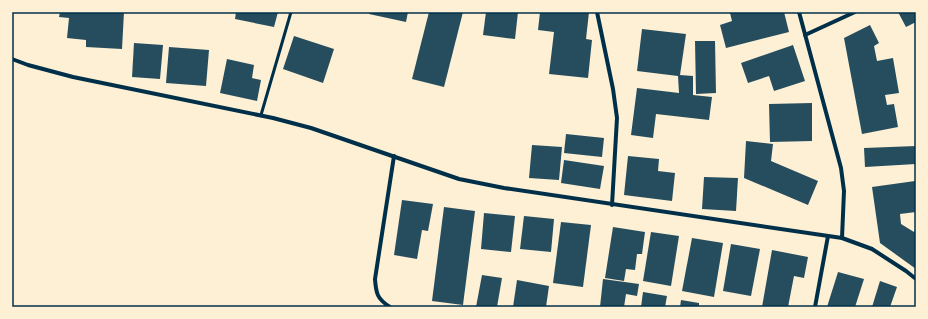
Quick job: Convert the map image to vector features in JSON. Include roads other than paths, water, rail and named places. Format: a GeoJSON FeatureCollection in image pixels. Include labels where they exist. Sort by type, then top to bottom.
{"type":"FeatureCollection","features":[{"type":"Feature","properties":{"kind":"street"},"geometry":{"type":"LineString","coordinates":[[597,12],[613,89],[617,118],[612,205]]}},
{"type":"Feature","properties":{"kind":"street"},"geometry":{"type":"LineString","coordinates":[[799,12],[841,168],[844,191],[842,238]]}},
{"type":"Feature","properties":{"kind":"street"},"geometry":{"type":"LineString","coordinates":[[806,35],[855,12]]}},
{"type":"Feature","properties":{"kind":"street"},"geometry":{"type":"LineString","coordinates":[[12,59],[28,65],[73,77],[261,115],[311,128],[466,180],[504,188],[612,205],[842,238],[872,249],[916,279]]}},
{"type":"Feature","properties":{"kind":"street"},"geometry":{"type":"LineString","coordinates":[[390,307],[384,303],[376,292],[375,279],[394,156]]}},
{"type":"Feature","properties":{"kind":"street"},"geometry":{"type":"LineString","coordinates":[[815,307],[828,236]]}},
{"type":"Feature","properties":{"kind":"lane"},"geometry":{"type":"LineString","coordinates":[[261,115],[291,12]]}}]}
